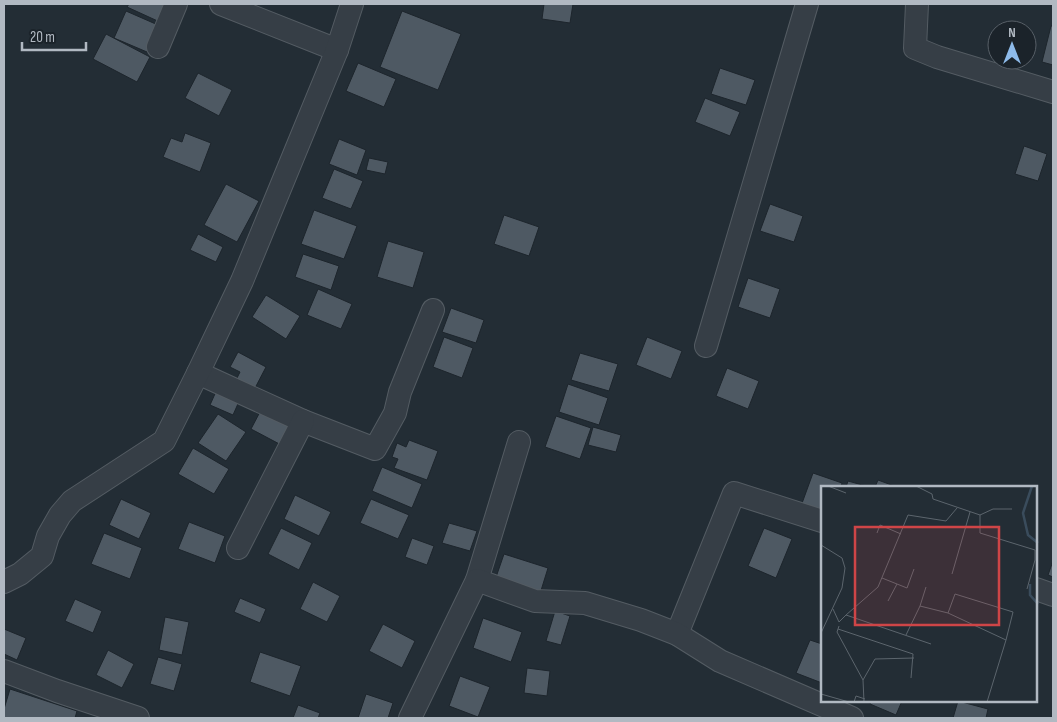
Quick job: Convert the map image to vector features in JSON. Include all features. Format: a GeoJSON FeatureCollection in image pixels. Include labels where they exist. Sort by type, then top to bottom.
{"type":"FeatureCollection","features":[{"type":"Feature","properties":{"kind":"street"},"geometry":{"type":"LineString","coordinates":[[158,47],[176,4]]}},
{"type":"Feature","properties":{"kind":"street"},"geometry":{"type":"LineString","coordinates":[[221,4],[337,50]]}},
{"type":"Feature","properties":{"kind":"street"},"geometry":{"type":"LineString","coordinates":[[4,582],[20,574],[42,556],[48,536],[60,515],[72,501],[164,441],[242,281],[337,50],[352,4]]}},
{"type":"Feature","properties":{"kind":"street"},"geometry":{"type":"LineString","coordinates":[[706,346],[807,4]]}},
{"type":"Feature","properties":{"kind":"street"},"geometry":{"type":"LineString","coordinates":[[917,4],[916,48],[937,57],[1053,92]]}},
{"type":"Feature","properties":{"kind":"street"},"geometry":{"type":"LineString","coordinates":[[198,373],[303,421],[375,449],[395,413],[400,392],[433,310]]}},
{"type":"Feature","properties":{"kind":"street"},"geometry":{"type":"LineString","coordinates":[[238,548],[303,421]]}},
{"type":"Feature","properties":{"kind":"street"},"geometry":{"type":"LineString","coordinates":[[410,718],[476,580],[519,442]]}},
{"type":"Feature","properties":{"kind":"street"},"geometry":{"type":"LineString","coordinates":[[677,634],[734,493],[821,521]]}},
{"type":"Feature","properties":{"kind":"street"},"geometry":{"type":"LineString","coordinates":[[476,580],[535,601],[585,603],[640,620],[677,634],[720,661],[852,718]]}},
{"type":"Feature","properties":{"kind":"street"},"geometry":{"type":"LineString","coordinates":[[1037,589],[1053,595]]}},
{"type":"Feature","properties":{"kind":"street"},"geometry":{"type":"LineString","coordinates":[[4,671],[138,718]]}},
{"type":"Feature","properties":{"kind":"building"},"geometry":{"type":"Polygon","coordinates":[[[129,4],[171,4],[162,23],[127,7],[129,4]]]}},
{"type":"Feature","properties":{"kind":"building"},"geometry":{"type":"Polygon","coordinates":[[[544,4],[573,4],[570,23],[542,19],[544,4]]]}},
{"type":"Feature","properties":{"kind":"building"},"geometry":{"type":"Polygon","coordinates":[[[126,11],[158,25],[147,52],[114,38],[126,11]]]}},
{"type":"Feature","properties":{"kind":"building"},"geometry":{"type":"Polygon","coordinates":[[[402,11],[461,34],[438,90],[380,67],[402,11]]]}},
{"type":"Feature","properties":{"kind":"building"},"geometry":{"type":"Polygon","coordinates":[[[1051,26],[1053,26],[1053,65],[1042,62],[1051,26]]]}},
{"type":"Feature","properties":{"kind":"building"},"geometry":{"type":"Polygon","coordinates":[[[106,34],[150,57],[137,82],[93,59],[106,34]]]}},
{"type":"Feature","properties":{"kind":"building"},"geometry":{"type":"Polygon","coordinates":[[[358,63],[396,79],[384,107],[346,91],[358,63]]]}},
{"type":"Feature","properties":{"kind":"building"},"geometry":{"type":"Polygon","coordinates":[[[720,68],[755,80],[746,105],[711,94],[720,68]]]}},
{"type":"Feature","properties":{"kind":"building"},"geometry":{"type":"Polygon","coordinates":[[[198,73],[232,90],[219,116],[185,98],[198,73]]]}},
{"type":"Feature","properties":{"kind":"building"},"geometry":{"type":"Polygon","coordinates":[[[705,98],[740,112],[730,136],[695,122],[705,98]]]}},
{"type":"Feature","properties":{"kind":"building"},"geometry":{"type":"Polygon","coordinates":[[[185,133],[211,143],[200,172],[163,157],[171,138],[182,142],[185,133]]]}},
{"type":"Feature","properties":{"kind":"building"},"geometry":{"type":"Polygon","coordinates":[[[339,139],[366,150],[357,175],[329,164],[339,139]]]}},
{"type":"Feature","properties":{"kind":"building"},"geometry":{"type":"Polygon","coordinates":[[[1024,146],[1047,154],[1038,181],[1015,174],[1024,146]]]}},
{"type":"Feature","properties":{"kind":"building"},"geometry":{"type":"Polygon","coordinates":[[[369,158],[388,162],[385,174],[366,170],[369,158]]]}},
{"type":"Feature","properties":{"kind":"building"},"geometry":{"type":"Polygon","coordinates":[[[334,169],[363,181],[351,209],[322,198],[334,169]]]}},
{"type":"Feature","properties":{"kind":"building"},"geometry":{"type":"Polygon","coordinates":[[[226,184],[259,201],[237,242],[204,225],[226,184]]]}},
{"type":"Feature","properties":{"kind":"building"},"geometry":{"type":"Polygon","coordinates":[[[770,204],[803,216],[794,242],[760,231],[770,204]]]}},
{"type":"Feature","properties":{"kind":"building"},"geometry":{"type":"Polygon","coordinates":[[[314,210],[357,226],[344,259],[301,244],[314,210]]]}},
{"type":"Feature","properties":{"kind":"building"},"geometry":{"type":"Polygon","coordinates":[[[504,215],[539,227],[529,256],[494,244],[504,215]]]}},
{"type":"Feature","properties":{"kind":"building"},"geometry":{"type":"Polygon","coordinates":[[[198,234],[223,247],[216,262],[190,250],[198,234]]]}},
{"type":"Feature","properties":{"kind":"building"},"geometry":{"type":"Polygon","coordinates":[[[388,241],[424,252],[413,288],[377,277],[388,241]]]}},
{"type":"Feature","properties":{"kind":"building"},"geometry":{"type":"Polygon","coordinates":[[[303,254],[339,266],[331,290],[295,277],[303,254]]]}},
{"type":"Feature","properties":{"kind":"building"},"geometry":{"type":"Polygon","coordinates":[[[748,278],[780,289],[770,318],[738,307],[748,278]]]}},
{"type":"Feature","properties":{"kind":"building"},"geometry":{"type":"Polygon","coordinates":[[[318,289],[352,304],[341,329],[307,315],[318,289]]]}},
{"type":"Feature","properties":{"kind":"building"},"geometry":{"type":"Polygon","coordinates":[[[266,295],[300,316],[286,339],[252,317],[266,295]]]}},
{"type":"Feature","properties":{"kind":"building"},"geometry":{"type":"Polygon","coordinates":[[[451,308],[484,320],[476,343],[442,332],[451,308]]]}},
{"type":"Feature","properties":{"kind":"building"},"geometry":{"type":"Polygon","coordinates":[[[444,337],[473,348],[462,378],[433,367],[444,337]]]}},
{"type":"Feature","properties":{"kind":"building"},"geometry":{"type":"Polygon","coordinates":[[[647,337],[682,351],[671,379],[636,365],[647,337]]]}},
{"type":"Feature","properties":{"kind":"building"},"geometry":{"type":"Polygon","coordinates":[[[238,352],[266,367],[253,392],[235,382],[240,372],[230,367],[238,352]]]}},
{"type":"Feature","properties":{"kind":"building"},"geometry":{"type":"Polygon","coordinates":[[[580,353],[618,364],[609,391],[571,380],[580,353]]]}},
{"type":"Feature","properties":{"kind":"building"},"geometry":{"type":"Polygon","coordinates":[[[727,368],[759,381],[748,409],[716,396],[727,368]]]}},
{"type":"Feature","properties":{"kind":"building"},"geometry":{"type":"Polygon","coordinates":[[[568,384],[608,398],[599,425],[559,412],[568,384]]]}},
{"type":"Feature","properties":{"kind":"building"},"geometry":{"type":"Polygon","coordinates":[[[218,387],[241,397],[233,415],[210,405],[218,387]]]}},
{"type":"Feature","properties":{"kind":"building"},"geometry":{"type":"Polygon","coordinates":[[[262,408],[296,426],[285,447],[251,429],[262,408]]]}},
{"type":"Feature","properties":{"kind":"building"},"geometry":{"type":"Polygon","coordinates":[[[218,414],[246,432],[226,461],[198,443],[218,414]]]}},
{"type":"Feature","properties":{"kind":"building"},"geometry":{"type":"Polygon","coordinates":[[[556,416],[591,428],[580,459],[545,447],[556,416]]]}},
{"type":"Feature","properties":{"kind":"building"},"geometry":{"type":"Polygon","coordinates":[[[593,427],[621,435],[616,452],[588,445],[593,427]]]}},
{"type":"Feature","properties":{"kind":"building"},"geometry":{"type":"Polygon","coordinates":[[[409,440],[438,451],[427,480],[394,468],[398,459],[392,457],[397,443],[406,447],[409,440]]]}},
{"type":"Feature","properties":{"kind":"building"},"geometry":{"type":"Polygon","coordinates":[[[193,448],[229,469],[214,494],[178,474],[193,448]]]}},
{"type":"Feature","properties":{"kind":"building"},"geometry":{"type":"Polygon","coordinates":[[[382,467],[422,484],[412,508],[372,491],[382,467]]]}},
{"type":"Feature","properties":{"kind":"building"},"geometry":{"type":"Polygon","coordinates":[[[813,473],[842,483],[841,486],[821,486],[821,513],[801,506],[813,473]]]}},
{"type":"Feature","properties":{"kind":"building"},"geometry":{"type":"Polygon","coordinates":[[[878,480],[894,486],[875,486],[878,480]]]}},
{"type":"Feature","properties":{"kind":"building"},"geometry":{"type":"Polygon","coordinates":[[[848,481],[866,486],[846,486],[848,481]]]}},
{"type":"Feature","properties":{"kind":"building"},"geometry":{"type":"Polygon","coordinates":[[[295,495],[331,512],[319,536],[284,519],[295,495]]]}},
{"type":"Feature","properties":{"kind":"building"},"geometry":{"type":"Polygon","coordinates":[[[121,499],[151,513],[139,539],[109,525],[121,499]]]}},
{"type":"Feature","properties":{"kind":"building"},"geometry":{"type":"Polygon","coordinates":[[[371,499],[409,515],[398,539],[360,523],[371,499]]]}},
{"type":"Feature","properties":{"kind":"building"},"geometry":{"type":"Polygon","coordinates":[[[189,522],[225,536],[215,563],[178,549],[189,522]]]}},
{"type":"Feature","properties":{"kind":"building"},"geometry":{"type":"Polygon","coordinates":[[[449,523],[477,531],[470,551],[442,543],[449,523]]]}},
{"type":"Feature","properties":{"kind":"building"},"geometry":{"type":"Polygon","coordinates":[[[281,528],[312,543],[299,570],[268,554],[281,528]]]}},
{"type":"Feature","properties":{"kind":"building"},"geometry":{"type":"Polygon","coordinates":[[[764,528],[792,539],[776,578],[748,566],[764,528]]]}},
{"type":"Feature","properties":{"kind":"building"},"geometry":{"type":"Polygon","coordinates":[[[104,533],[142,548],[130,579],[91,564],[104,533]]]}},
{"type":"Feature","properties":{"kind":"building"},"geometry":{"type":"Polygon","coordinates":[[[412,538],[434,546],[427,565],[405,557],[412,538]]]}},
{"type":"Feature","properties":{"kind":"building"},"geometry":{"type":"Polygon","coordinates":[[[504,554],[548,568],[539,597],[494,583],[504,554]]]}},
{"type":"Feature","properties":{"kind":"building"},"geometry":{"type":"Polygon","coordinates":[[[1053,561],[1053,577],[1048,575],[1053,561]]]}},
{"type":"Feature","properties":{"kind":"building"},"geometry":{"type":"Polygon","coordinates":[[[313,582],[340,596],[327,622],[300,609],[313,582]]]}},
{"type":"Feature","properties":{"kind":"building"},"geometry":{"type":"Polygon","coordinates":[[[240,598],[266,609],[260,623],[234,612],[240,598]]]}},
{"type":"Feature","properties":{"kind":"building"},"geometry":{"type":"Polygon","coordinates":[[[75,599],[102,611],[93,633],[65,621],[75,599]]]}},
{"type":"Feature","properties":{"kind":"building"},"geometry":{"type":"Polygon","coordinates":[[[555,611],[570,616],[561,645],[546,641],[555,611]]]}},
{"type":"Feature","properties":{"kind":"building"},"geometry":{"type":"Polygon","coordinates":[[[165,617],[189,622],[182,655],[159,650],[165,617]]]}},
{"type":"Feature","properties":{"kind":"building"},"geometry":{"type":"Polygon","coordinates":[[[483,618],[522,632],[511,662],[473,648],[483,618]]]}},
{"type":"Feature","properties":{"kind":"building"},"geometry":{"type":"Polygon","coordinates":[[[383,624],[415,641],[402,668],[369,651],[383,624]]]}},
{"type":"Feature","properties":{"kind":"building"},"geometry":{"type":"Polygon","coordinates":[[[4,629],[26,638],[17,660],[4,654],[4,629]]]}},
{"type":"Feature","properties":{"kind":"building"},"geometry":{"type":"Polygon","coordinates":[[[810,640],[821,644],[821,683],[796,673],[810,640]]]}},
{"type":"Feature","properties":{"kind":"building"},"geometry":{"type":"Polygon","coordinates":[[[108,650],[134,664],[122,688],[96,675],[108,650]]]}},
{"type":"Feature","properties":{"kind":"building"},"geometry":{"type":"Polygon","coordinates":[[[260,652],[301,666],[290,696],[250,682],[260,652]]]}},
{"type":"Feature","properties":{"kind":"building"},"geometry":{"type":"Polygon","coordinates":[[[158,657],[182,664],[174,691],[150,684],[158,657]]]}},
{"type":"Feature","properties":{"kind":"building"},"geometry":{"type":"Polygon","coordinates":[[[527,668],[550,671],[547,696],[524,693],[527,668]]]}},
{"type":"Feature","properties":{"kind":"building"},"geometry":{"type":"Polygon","coordinates":[[[460,676],[490,687],[478,717],[449,706],[460,676]]]}},
{"type":"Feature","properties":{"kind":"building"},"geometry":{"type":"Polygon","coordinates":[[[10,689],[77,711],[75,718],[4,718],[4,709],[10,689]]]}},
{"type":"Feature","properties":{"kind":"building"},"geometry":{"type":"Polygon","coordinates":[[[366,694],[393,703],[388,718],[358,718],[366,694]]]}},
{"type":"Feature","properties":{"kind":"building"},"geometry":{"type":"Polygon","coordinates":[[[871,702],[902,702],[896,715],[870,704],[871,702]]]}},
{"type":"Feature","properties":{"kind":"building"},"geometry":{"type":"Polygon","coordinates":[[[958,702],[988,709],[986,718],[953,718],[958,702]]]}},
{"type":"Feature","properties":{"kind":"building"},"geometry":{"type":"Polygon","coordinates":[[[298,705],[320,713],[318,718],[293,718],[298,705]]]}}]}
